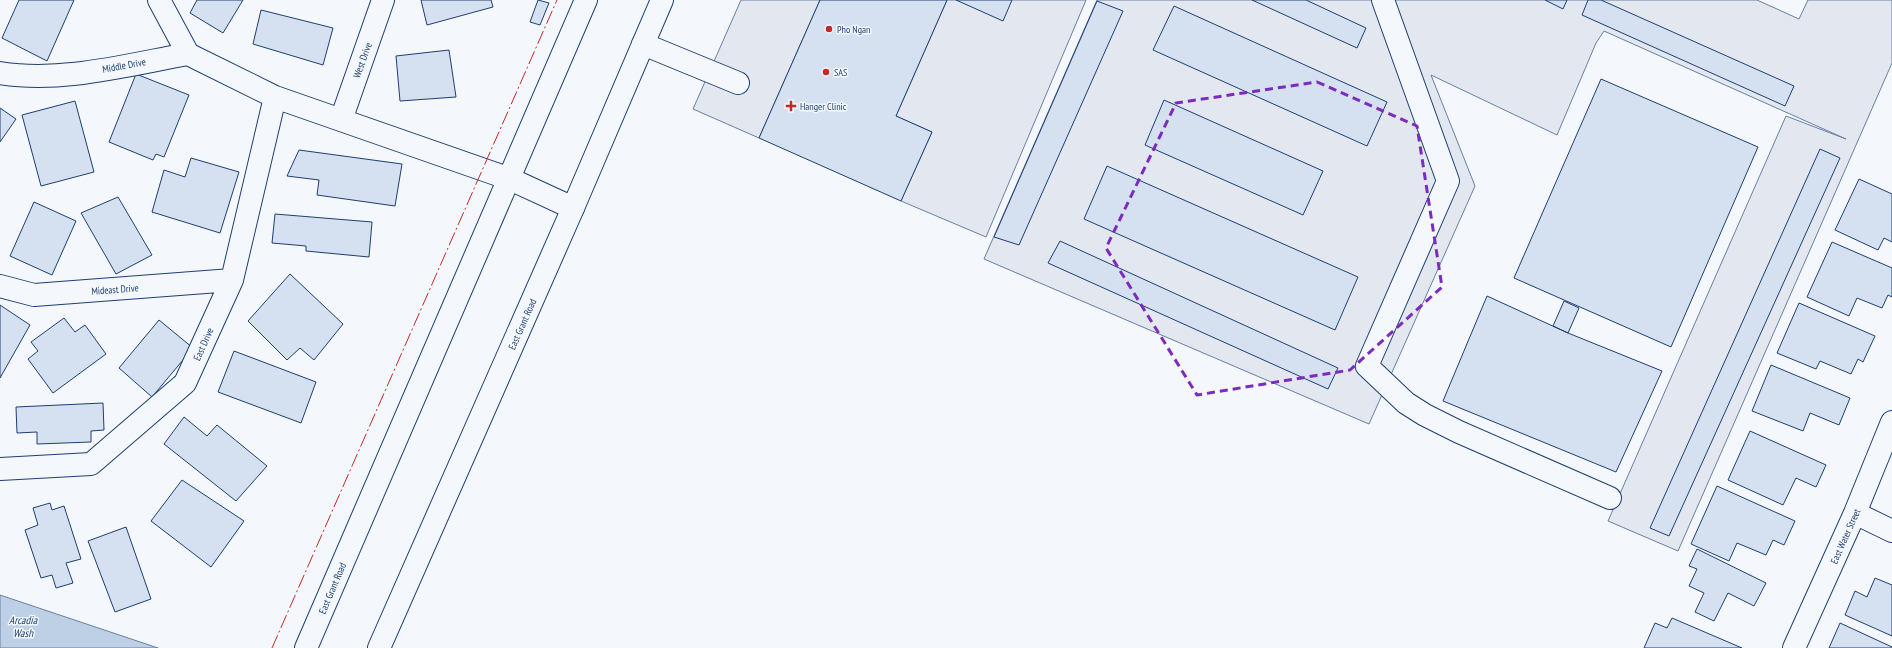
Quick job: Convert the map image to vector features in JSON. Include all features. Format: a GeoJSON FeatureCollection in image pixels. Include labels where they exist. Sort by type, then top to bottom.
{"type":"FeatureCollection","features":[{"type":"Feature","properties":{"kind":"street"},"geometry":{"type":"LineString","coordinates":[[159,0],[188,54],[274,97],[510,179],[573,208]]}},
{"type":"Feature","properties":{"kind":"street","name":"West Drive"},"geometry":{"type":"LineString","coordinates":[[341,120],[383,0]]}},
{"type":"Feature","properties":{"kind":"street","name":"East Grant Road"},"geometry":{"type":"LineString","coordinates":[[306,648],[510,179],[586,0]]}},
{"type":"Feature","properties":{"kind":"street","name":"East Grant Road"},"geometry":{"type":"LineString","coordinates":[[379,648],[573,208],[662,0]]}},
{"type":"Feature","properties":{"kind":"street"},"geometry":{"type":"LineString","coordinates":[[1383,0],[1448,181],[1367,366],[1406,403],[1425,415],[1459,432],[1610,498]]}},
{"type":"Feature","properties":{"kind":"street"},"geometry":{"type":"LineString","coordinates":[[643,44],[738,83]]}},
{"type":"Feature","properties":{"kind":"street","name":"Middle Drive"},"geometry":{"type":"LineString","coordinates":[[0,74],[68,75],[188,54]]}},
{"type":"Feature","properties":{"kind":"street","name":"East Drive"},"geometry":{"type":"LineString","coordinates":[[0,469],[91,464],[185,383],[232,280],[274,97]]}},
{"type":"Feature","properties":{"kind":"street","name":"Mideast Drive"},"geometry":{"type":"LineString","coordinates":[[0,286],[34,295],[232,280]]}},
{"type":"Feature","properties":{"kind":"street","name":"East Water Street"},"geometry":{"type":"LineString","coordinates":[[1794,648],[1855,513],[1892,422]]}},
{"type":"Feature","properties":{"kind":"street"},"geometry":{"type":"LineString","coordinates":[[1855,513],[1892,531]]}},
{"type":"Feature","properties":{"kind":"highlighted area"},"geometry":{"type":"Polygon","coordinates":[[[1317,82],[1417,126],[1442,287],[1350,370],[1197,395],[1106,248],[1176,103],[1317,82]]]}},
{"type":"Feature","properties":{"kind":"shaded area"},"geometry":{"type":"Polygon","coordinates":[[[741,0],[820,0],[759,138],[693,109],[741,0]]]}},
{"type":"Feature","properties":{"kind":"shaded area"},"geometry":{"type":"Polygon","coordinates":[[[947,0],[1086,0],[986,237],[901,201],[932,132],[896,116],[947,0]]]}},
{"type":"Feature","properties":{"kind":"shaded area"},"geometry":{"type":"Polygon","coordinates":[[[1097,0],[1757,0],[1799,19],[1808,0],[1892,0],[1892,63],[1678,551],[1608,521],[1786,116],[1846,139],[1604,31],[1596,43],[1557,135],[1431,75],[1475,186],[1369,424],[984,259],[1097,0]]]}},
{"type":"Feature","properties":{"kind":"water","name":"Arcadia Wash"},"geometry":{"type":"Polygon","coordinates":[[[0,595],[158,648],[0,648],[0,595]]]}},
{"type":"Feature","properties":{"kind":"building"},"geometry":{"type":"Polygon","coordinates":[[[19,0],[74,0],[47,61],[2,38],[19,0]]]}},
{"type":"Feature","properties":{"kind":"building"},"geometry":{"type":"Polygon","coordinates":[[[197,0],[243,0],[223,33],[190,13],[197,0]]]}},
{"type":"Feature","properties":{"kind":"building"},"geometry":{"type":"Polygon","coordinates":[[[421,0],[491,0],[493,7],[427,25],[421,0]]]}},
{"type":"Feature","properties":{"kind":"building"},"geometry":{"type":"Polygon","coordinates":[[[538,0],[549,3],[540,25],[530,22],[538,0]]]}},
{"type":"Feature","properties":{"kind":"building"},"geometry":{"type":"Polygon","coordinates":[[[820,0],[947,0],[896,116],[932,132],[901,201],[759,138],[820,0]]]}},
{"type":"Feature","properties":{"kind":"building"},"geometry":{"type":"Polygon","coordinates":[[[956,0],[1012,0],[1003,21],[956,0]]]}},
{"type":"Feature","properties":{"kind":"building"},"geometry":{"type":"Polygon","coordinates":[[[1252,0],[1306,0],[1366,28],[1357,48],[1252,0]]]}},
{"type":"Feature","properties":{"kind":"building"},"geometry":{"type":"Polygon","coordinates":[[[1545,0],[1567,0],[1563,9],[1545,0]]]}},
{"type":"Feature","properties":{"kind":"building"},"geometry":{"type":"Polygon","coordinates":[[[1588,0],[1601,0],[1794,86],[1785,106],[1582,15],[1588,0]]]}},
{"type":"Feature","properties":{"kind":"building"},"geometry":{"type":"Polygon","coordinates":[[[1097,1],[1123,11],[1019,245],[994,237],[1097,1]]]}},
{"type":"Feature","properties":{"kind":"building"},"geometry":{"type":"Polygon","coordinates":[[[1174,6],[1387,102],[1367,146],[1153,50],[1174,6]]]}},
{"type":"Feature","properties":{"kind":"building"},"geometry":{"type":"Polygon","coordinates":[[[261,10],[333,28],[323,65],[253,44],[261,10]]]}},
{"type":"Feature","properties":{"kind":"building"},"geometry":{"type":"Polygon","coordinates":[[[449,50],[456,97],[400,101],[396,56],[449,50]]]}},
{"type":"Feature","properties":{"kind":"building"},"geometry":{"type":"Polygon","coordinates":[[[136,74],[189,95],[164,157],[156,154],[153,160],[109,142],[136,74]]]}},
{"type":"Feature","properties":{"kind":"building"},"geometry":{"type":"Polygon","coordinates":[[[1601,79],[1758,147],[1671,347],[1514,278],[1601,79]]]}},
{"type":"Feature","properties":{"kind":"building"},"geometry":{"type":"Polygon","coordinates":[[[1164,100],[1323,171],[1303,215],[1145,145],[1164,100]]]}},
{"type":"Feature","properties":{"kind":"building"},"geometry":{"type":"Polygon","coordinates":[[[75,101],[94,172],[41,186],[22,115],[75,101]]]}},
{"type":"Feature","properties":{"kind":"building"},"geometry":{"type":"Polygon","coordinates":[[[0,108],[16,119],[0,142],[0,108]]]}},
{"type":"Feature","properties":{"kind":"building"},"geometry":{"type":"Polygon","coordinates":[[[1820,149],[1840,158],[1669,536],[1650,528],[1820,149]]]}},
{"type":"Feature","properties":{"kind":"building"},"geometry":{"type":"Polygon","coordinates":[[[299,150],[402,164],[395,206],[317,195],[319,180],[287,176],[299,150]]]}},
{"type":"Feature","properties":{"kind":"building"},"geometry":{"type":"Polygon","coordinates":[[[191,158],[239,172],[220,233],[152,212],[164,170],[185,177],[191,158]]]}},
{"type":"Feature","properties":{"kind":"building"},"geometry":{"type":"Polygon","coordinates":[[[1107,166],[1358,277],[1335,330],[1084,219],[1107,166]]]}},
{"type":"Feature","properties":{"kind":"building"},"geometry":{"type":"Polygon","coordinates":[[[1859,179],[1892,194],[1892,242],[1884,238],[1878,250],[1835,230],[1859,179]]]}},
{"type":"Feature","properties":{"kind":"building"},"geometry":{"type":"Polygon","coordinates":[[[118,197],[152,255],[116,274],[81,213],[118,197]]]}},
{"type":"Feature","properties":{"kind":"building"},"geometry":{"type":"Polygon","coordinates":[[[34,202],[76,221],[52,275],[10,256],[34,202]]]}},
{"type":"Feature","properties":{"kind":"building"},"geometry":{"type":"Polygon","coordinates":[[[275,214],[372,222],[369,257],[306,251],[306,246],[272,243],[275,214]]]}},
{"type":"Feature","properties":{"kind":"building"},"geometry":{"type":"Polygon","coordinates":[[[1060,241],[1338,368],[1328,389],[1048,263],[1060,241]]]}},
{"type":"Feature","properties":{"kind":"building"},"geometry":{"type":"Polygon","coordinates":[[[1832,242],[1892,268],[1892,297],[1888,295],[1882,308],[1857,298],[1849,316],[1807,297],[1832,242]]]}},
{"type":"Feature","properties":{"kind":"building"},"geometry":{"type":"Polygon","coordinates":[[[290,274],[343,324],[314,360],[300,348],[287,360],[248,321],[290,274]]]}},
{"type":"Feature","properties":{"kind":"building"},"geometry":{"type":"Polygon","coordinates":[[[1487,296],[1568,333],[1662,371],[1616,472],[1443,401],[1487,296]]]}},
{"type":"Feature","properties":{"kind":"building"},"geometry":{"type":"Polygon","coordinates":[[[1564,301],[1579,308],[1568,333],[1553,326],[1564,301]]]}},
{"type":"Feature","properties":{"kind":"building"},"geometry":{"type":"Polygon","coordinates":[[[1799,303],[1875,336],[1863,362],[1858,359],[1851,374],[1820,361],[1816,369],[1777,353],[1799,303]]]}},
{"type":"Feature","properties":{"kind":"building"},"geometry":{"type":"Polygon","coordinates":[[[0,305],[30,325],[0,378],[0,305]]]}},
{"type":"Feature","properties":{"kind":"building"},"geometry":{"type":"Polygon","coordinates":[[[64,318],[75,332],[85,325],[106,354],[53,393],[28,359],[38,351],[31,342],[64,318]]]}},
{"type":"Feature","properties":{"kind":"building"},"geometry":{"type":"Polygon","coordinates":[[[159,320],[193,348],[152,397],[119,368],[159,320]]]}},
{"type":"Feature","properties":{"kind":"building"},"geometry":{"type":"Polygon","coordinates":[[[234,351],[316,382],[301,423],[218,392],[234,351]]]}},
{"type":"Feature","properties":{"kind":"building"},"geometry":{"type":"Polygon","coordinates":[[[1771,365],[1850,398],[1839,425],[1810,413],[1803,431],[1752,411],[1771,365]]]}},
{"type":"Feature","properties":{"kind":"building"},"geometry":{"type":"Polygon","coordinates":[[[103,403],[104,430],[91,431],[91,442],[37,444],[37,432],[17,433],[16,407],[103,403]]]}},
{"type":"Feature","properties":{"kind":"building"},"geometry":{"type":"Polygon","coordinates":[[[184,417],[207,436],[217,425],[267,466],[236,501],[164,444],[184,417]]]}},
{"type":"Feature","properties":{"kind":"building"},"geometry":{"type":"Polygon","coordinates":[[[1750,431],[1826,465],[1816,487],[1796,478],[1783,505],[1728,480],[1750,431]]]}},
{"type":"Feature","properties":{"kind":"building"},"geometry":{"type":"Polygon","coordinates":[[[182,480],[244,521],[211,567],[151,521],[182,480]]]}},
{"type":"Feature","properties":{"kind":"building"},"geometry":{"type":"Polygon","coordinates":[[[1717,486],[1795,521],[1784,545],[1773,540],[1766,555],[1737,543],[1729,561],[1691,544],[1717,486]]]}},
{"type":"Feature","properties":{"kind":"building"},"geometry":{"type":"Polygon","coordinates":[[[50,503],[52,510],[64,506],[81,559],[66,563],[73,583],[56,588],[52,575],[41,578],[25,530],[38,525],[33,508],[50,503]]]}},
{"type":"Feature","properties":{"kind":"building"},"geometry":{"type":"Polygon","coordinates":[[[126,527],[151,599],[115,612],[88,541],[126,527]]]}},
{"type":"Feature","properties":{"kind":"building"},"geometry":{"type":"Polygon","coordinates":[[[1697,549],[1766,583],[1754,606],[1728,593],[1714,621],[1695,612],[1704,593],[1689,586],[1697,569],[1689,566],[1697,549]]]}},
{"type":"Feature","properties":{"kind":"building"},"geometry":{"type":"Polygon","coordinates":[[[1875,578],[1892,585],[1892,636],[1845,615],[1855,591],[1867,597],[1875,578]]]}},
{"type":"Feature","properties":{"kind":"building"},"geometry":{"type":"Polygon","coordinates":[[[1672,618],[1742,648],[1644,648],[1655,623],[1667,628],[1672,618]]]}},
{"type":"Feature","properties":{"kind":"building"},"geometry":{"type":"Polygon","coordinates":[[[1840,623],[1892,647],[1892,648],[1829,648],[1840,623]]]}},
{"type":"Feature","properties":{"kind":"power"},"geometry":{"type":"LineString","coordinates":[[272,648],[557,0]]}},
{"type":"Feature","properties":{"kind":"place","name":"Pho Ngan"},"geometry":{"type":"Point","coordinates":[829,29]}},
{"type":"Feature","properties":{"kind":"place","name":"SAS"},"geometry":{"type":"Point","coordinates":[826,72]}},
{"type":"Feature","properties":{"kind":"place","name":"Hanger Clinic"},"geometry":{"type":"Point","coordinates":[791,106]}}]}
